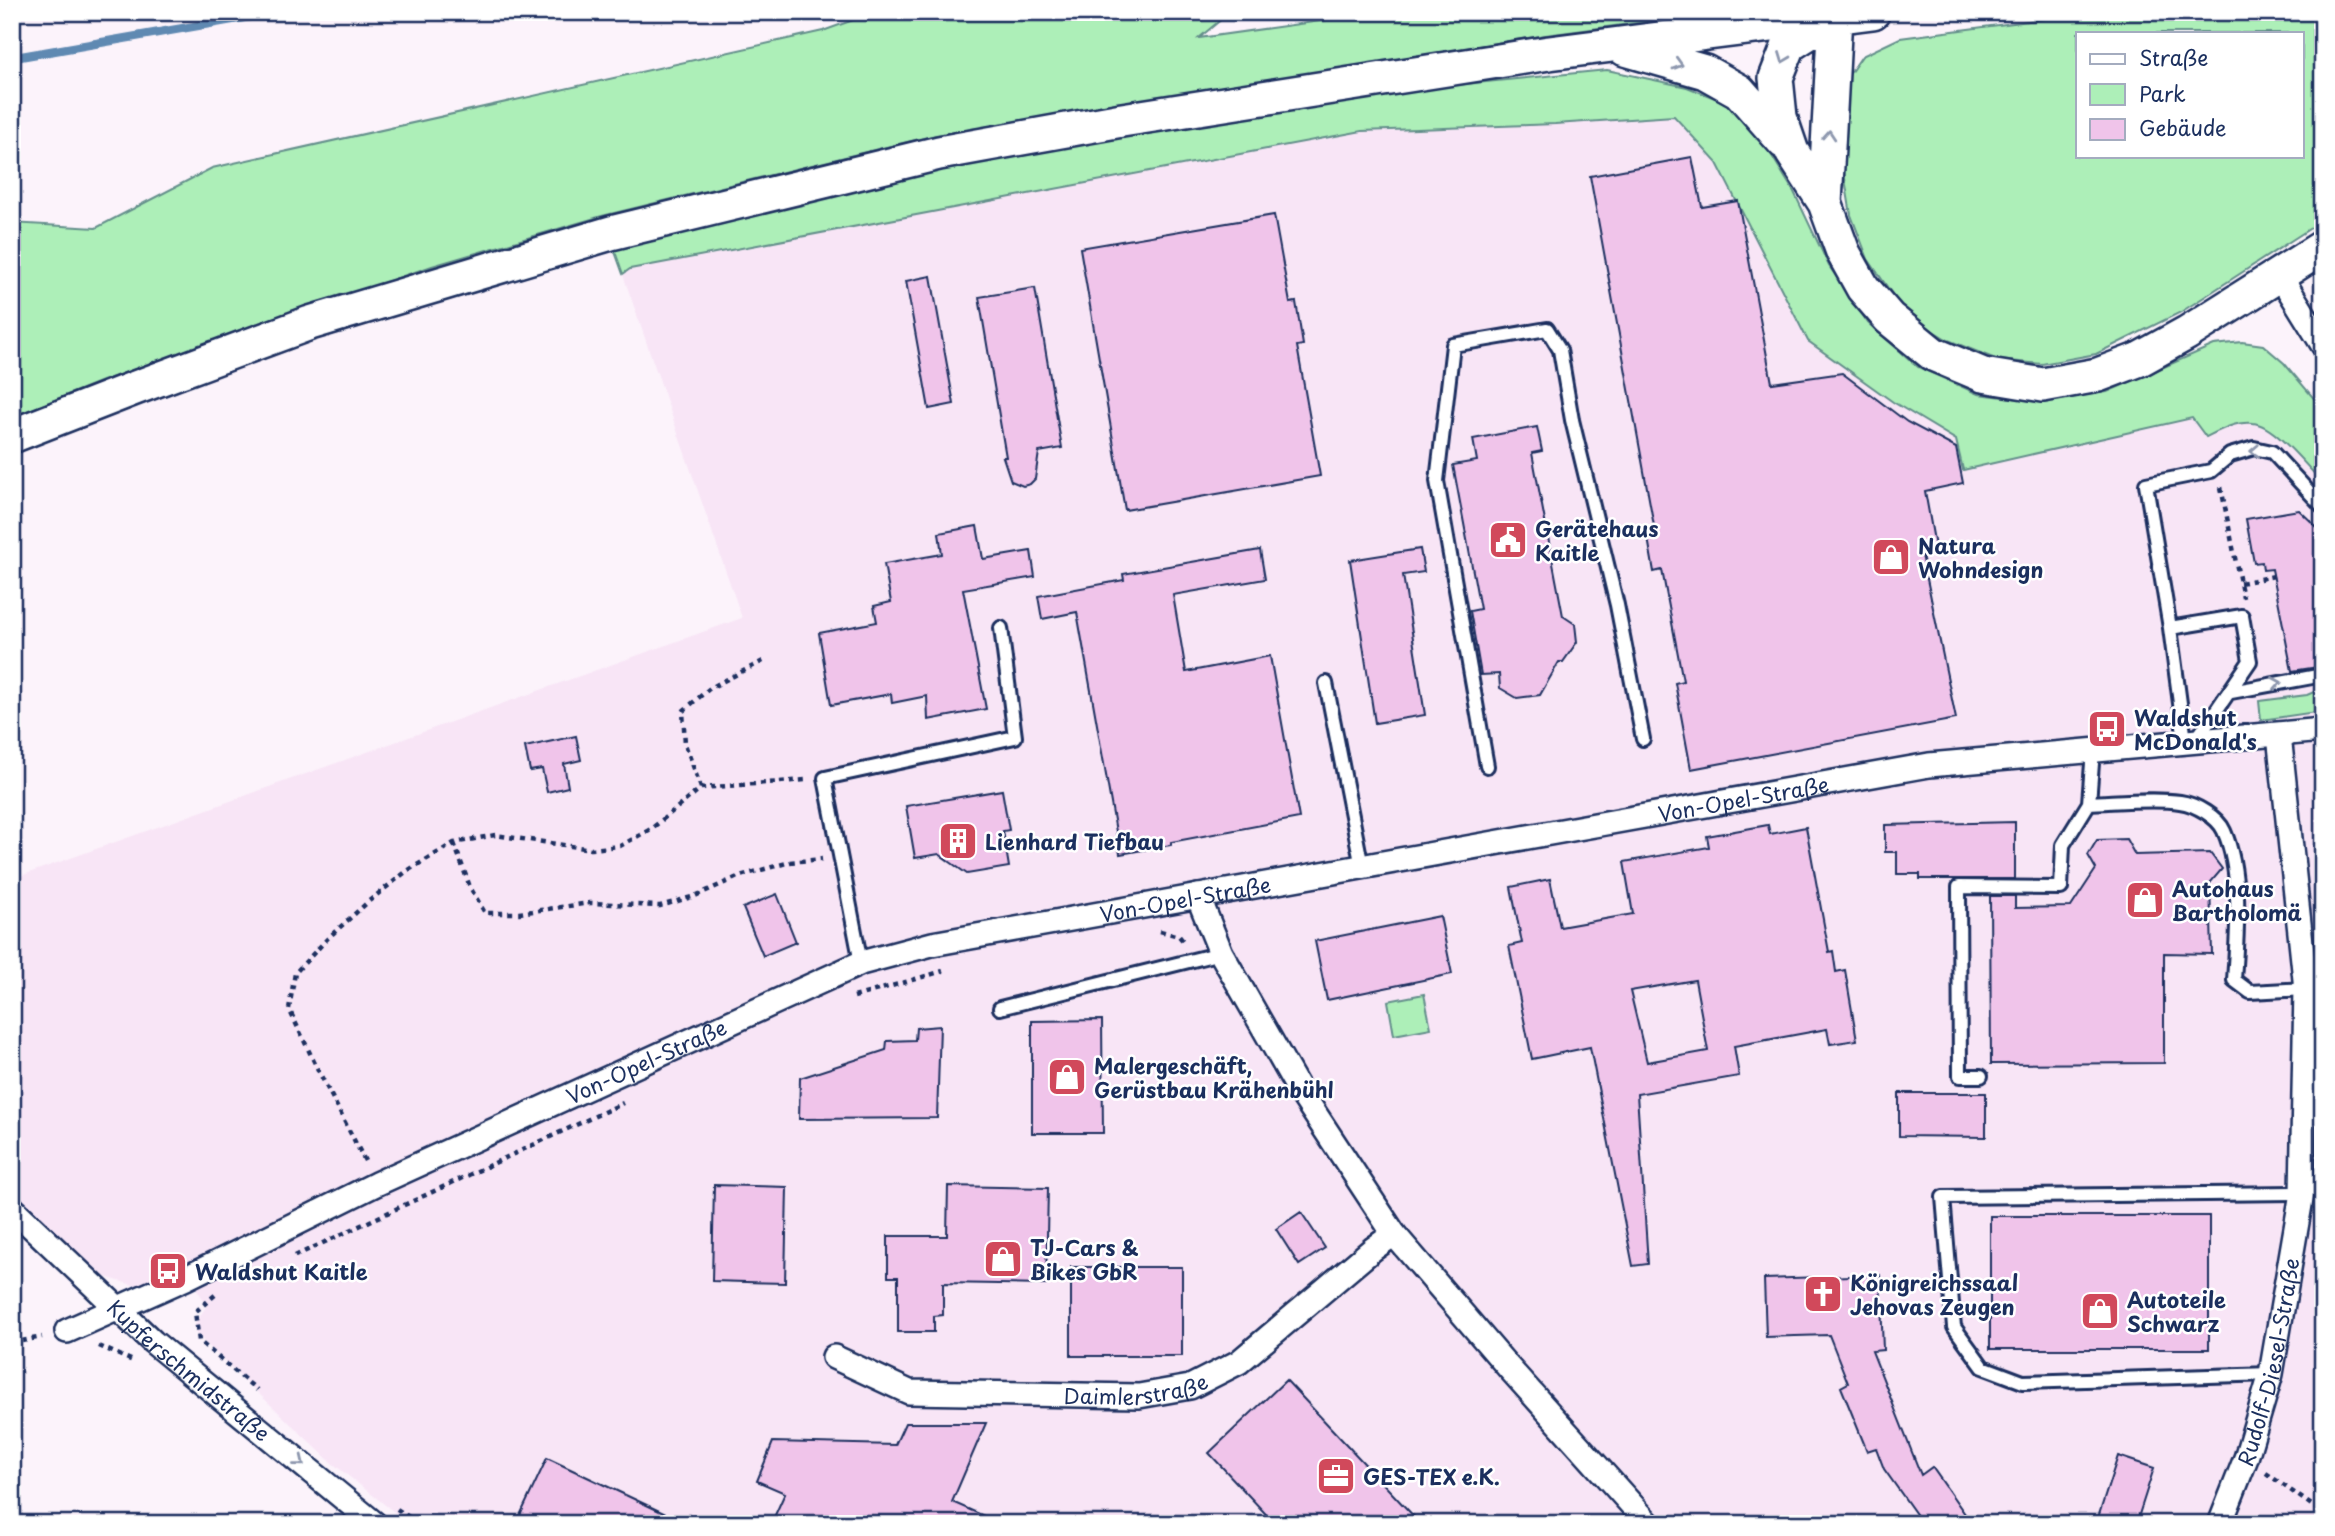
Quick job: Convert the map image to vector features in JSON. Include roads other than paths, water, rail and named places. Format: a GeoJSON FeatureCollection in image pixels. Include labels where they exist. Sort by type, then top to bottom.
{"type":"FeatureCollection","features":[{"type":"Feature","properties":{"kind":"main road"},"geometry":{"type":"LineString","coordinates":[[12,436],[310,323],[611,233],[939,153],[1122,120],[1549,53],[1873,12]]}},
{"type":"Feature","properties":{"kind":"main road"},"geometry":{"type":"LineString","coordinates":[[1792,152],[1780,117],[1776,78],[1789,46],[1835,16]]}},
{"type":"Feature","properties":{"kind":"main road"},"geometry":{"type":"LineString","coordinates":[[1825,203],[1835,16]]}},
{"type":"Feature","properties":{"kind":"main road"},"geometry":{"type":"LineString","coordinates":[[1612,45],[1705,72],[1739,91],[1792,152],[1825,203],[1863,288],[1889,318],[1933,354],[1983,375],[2043,385],[2098,375],[2140,359],[2186,333],[2323,247]]}},
{"type":"Feature","properties":{"kind":"street"},"geometry":{"type":"LineString","coordinates":[[2278,274],[2323,345]]}},
{"type":"Feature","properties":{"kind":"street","name":"Von-Opel-Straße"},"geometry":{"type":"LineString","coordinates":[[67,1331],[186,1278],[376,1184],[861,963],[932,944],[1930,765],[2323,730]]}},
{"type":"Feature","properties":{"kind":"street","name":"Rudolf-Diesel-Straße"},"geometry":{"type":"LineString","coordinates":[[2220,1524],[2246,1458],[2271,1374],[2302,1193],[2306,989],[2279,735]]}},
{"type":"Feature","properties":{"kind":"street"},"geometry":{"type":"LineString","coordinates":[[1198,896],[1221,953],[1298,1088],[1394,1234],[1509,1368],[1649,1524]]}},
{"type":"Feature","properties":{"kind":"street","name":"Kupferschmidstraße"},"geometry":{"type":"LineString","coordinates":[[12,1208],[153,1342],[375,1524]]}},
{"type":"Feature","properties":{"kind":"street","name":"Daimlerstraße"},"geometry":{"type":"LineString","coordinates":[[835,1357],[909,1392],[1139,1396],[1189,1387],[1239,1362],[1394,1234]]}},
{"type":"Feature","properties":{"kind":"lane"},"geometry":{"type":"LineString","coordinates":[[1487,766],[1437,481],[1450,367],[1454,345],[1547,328],[1560,350],[1572,420],[1617,605],[1643,739]]}},
{"type":"Feature","properties":{"kind":"lane"},"geometry":{"type":"LineString","coordinates":[[2190,741],[2146,484],[2214,468],[2230,455],[2254,448],[2272,452],[2323,507]]}},
{"type":"Feature","properties":{"kind":"lane"},"geometry":{"type":"LineString","coordinates":[[2170,628],[2242,617],[2250,661],[2231,692],[2190,741]]}},
{"type":"Feature","properties":{"kind":"lane"},"geometry":{"type":"LineString","coordinates":[[861,963],[825,778],[1015,737],[1001,628]]}},
{"type":"Feature","properties":{"kind":"lane"},"geometry":{"type":"LineString","coordinates":[[2231,692],[2323,675]]}},
{"type":"Feature","properties":{"kind":"lane"},"geometry":{"type":"LineString","coordinates":[[1326,684],[1362,867]]}},
{"type":"Feature","properties":{"kind":"lane"},"geometry":{"type":"LineString","coordinates":[[1981,1076],[1960,1076],[1959,887],[2061,888],[2063,845],[2089,803],[2093,750]]}},
{"type":"Feature","properties":{"kind":"lane"},"geometry":{"type":"LineString","coordinates":[[2089,803],[2181,802],[2198,807],[2223,828],[2233,860],[2238,927],[2234,980],[2250,992],[2306,989]]}},
{"type":"Feature","properties":{"kind":"lane"},"geometry":{"type":"LineString","coordinates":[[1000,1009],[1221,953]]}},
{"type":"Feature","properties":{"kind":"lane"},"geometry":{"type":"LineString","coordinates":[[2271,1374],[2023,1382],[1983,1367],[1954,1327],[1943,1197],[2302,1193]]}},
{"type":"Feature","properties":{"kind":"waterway"},"geometry":{"type":"LineString","coordinates":[[12,58],[277,12]]}},
{"type":"Feature","properties":{"kind":"place","name":"Gerätehaus Kaitle"},"geometry":{"type":"Point","coordinates":[1508,540]}},
{"type":"Feature","properties":{"kind":"place","name":"Natura Wohndesign"},"geometry":{"type":"Point","coordinates":[1891,557]}},
{"type":"Feature","properties":{"kind":"place","name":"Waldshut McDonald's"},"geometry":{"type":"Point","coordinates":[2107,729]}},
{"type":"Feature","properties":{"kind":"place","name":"Lienhard Tiefbau"},"geometry":{"type":"Point","coordinates":[958,841]}},
{"type":"Feature","properties":{"kind":"place","name":"Autohaus Bartholomä"},"geometry":{"type":"Point","coordinates":[2145,900]}},
{"type":"Feature","properties":{"kind":"place","name":"Malergeschäft, Gerüstbau Krähenbühl"},"geometry":{"type":"Point","coordinates":[1067,1077]}},
{"type":"Feature","properties":{"kind":"place","name":"TJ-Cars & Bikes GbR"},"geometry":{"type":"Point","coordinates":[1003,1259]}},
{"type":"Feature","properties":{"kind":"place","name":"Waldshut Kaitle"},"geometry":{"type":"Point","coordinates":[168,1271]}},
{"type":"Feature","properties":{"kind":"place","name":"Königreichssaal Jehovas Zeugen"},"geometry":{"type":"Point","coordinates":[1823,1294]}},
{"type":"Feature","properties":{"kind":"place","name":"Autoteile Schwarz"},"geometry":{"type":"Point","coordinates":[2100,1311]}},
{"type":"Feature","properties":{"kind":"place","name":"GES-TEX e.K."},"geometry":{"type":"Point","coordinates":[1336,1476]}}]}
